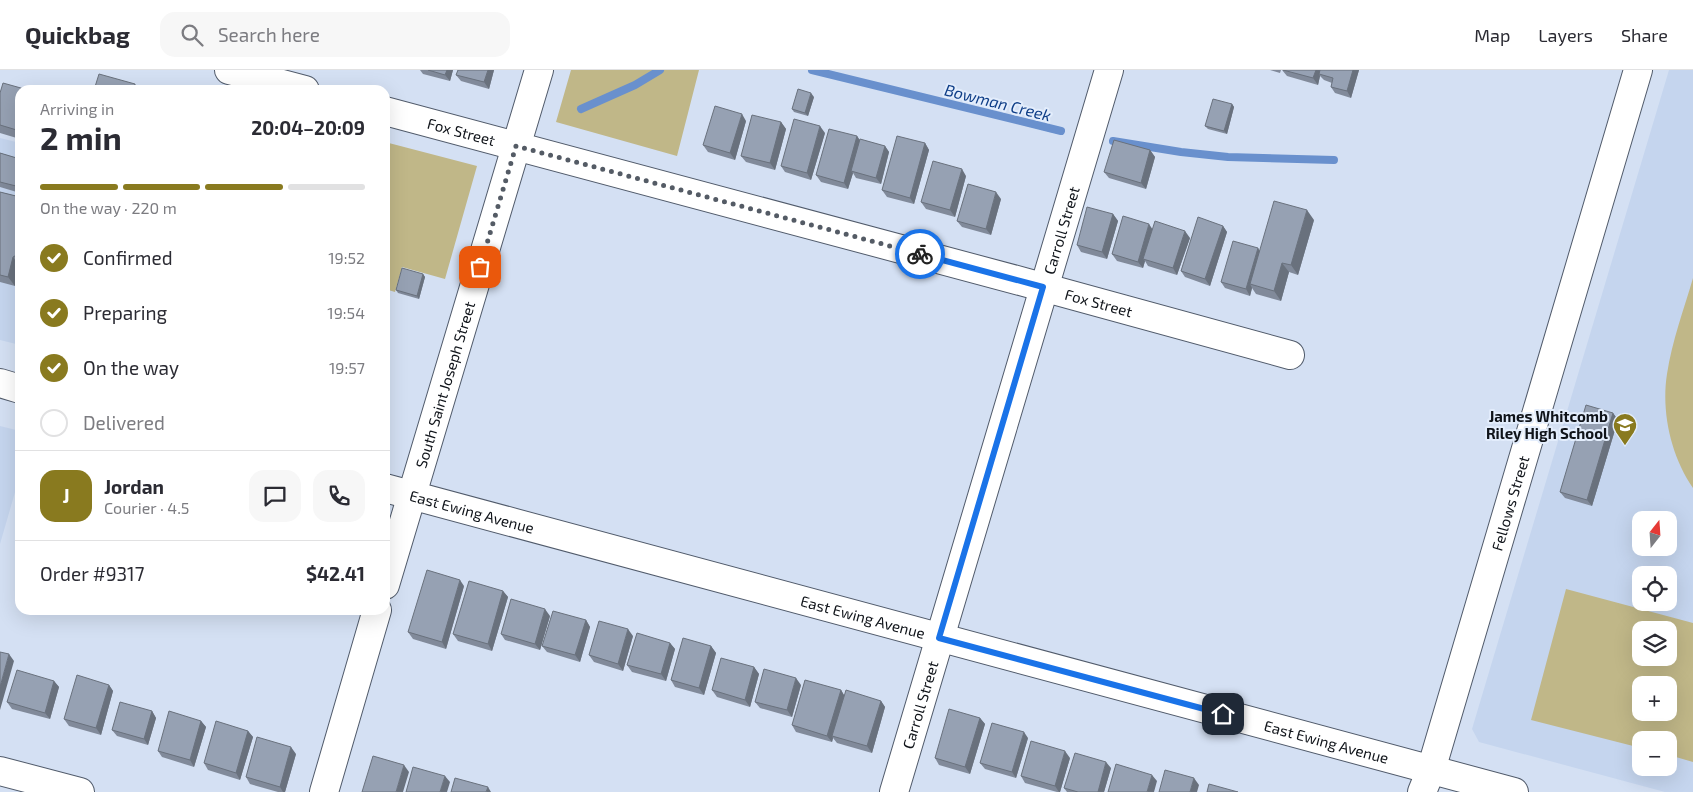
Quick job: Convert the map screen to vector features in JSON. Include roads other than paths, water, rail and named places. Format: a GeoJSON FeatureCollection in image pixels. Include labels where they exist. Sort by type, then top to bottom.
{"type":"FeatureCollection","features":[{"type":"Feature","properties":{"kind":"street"},"geometry":{"type":"LineString","coordinates":[[229,70],[286,85]]}},
{"type":"Feature","properties":{"kind":"street","name":"South Saint Joseph Street"},"geometry":{"type":"LineString","coordinates":[[390,568],[539,70]]}},
{"type":"Feature","properties":{"kind":"street","name":"Carroll Street"},"geometry":{"type":"LineString","coordinates":[[894,792],[1108,70]]}},
{"type":"Feature","properties":{"kind":"street","name":"Fellows Street"},"geometry":{"type":"LineString","coordinates":[[1426,781],[1638,70]]}},
{"type":"Feature","properties":{"kind":"street","name":"Fox Street"},"geometry":{"type":"LineString","coordinates":[[390,112],[1290,355]]}},
{"type":"Feature","properties":{"kind":"street"},"geometry":{"type":"LineString","coordinates":[[0,383],[15,388]]}},
{"type":"Feature","properties":{"kind":"street","name":"East Ewing Avenue"},"geometry":{"type":"LineString","coordinates":[[390,489],[939,638],[1426,781],[1514,792]]}},
{"type":"Feature","properties":{"kind":"street"},"geometry":{"type":"LineString","coordinates":[[324,792],[377,615]]}},
{"type":"Feature","properties":{"kind":"street"},"geometry":{"type":"LineString","coordinates":[[0,771],[80,792]]}},
{"type":"Feature","properties":{"kind":"waterway","name":"Bowman Creek"},"geometry":{"type":"LineString","coordinates":[[581,109],[635,85],[660,70]]}},
{"type":"Feature","properties":{"kind":"waterway","name":"Bowman Creek"},"geometry":{"type":"LineString","coordinates":[[812,70],[1061,131]]}},
{"type":"Feature","properties":{"kind":"waterway","name":"Bowman Creek"},"geometry":{"type":"LineString","coordinates":[[1113,141],[1181,152],[1228,157],[1334,160]]}},
{"type":"Feature","properties":{"kind":"place","name":"James Whitcomb Riley High School"},"geometry":{"type":"Point","coordinates":[1625,446]}}]}
